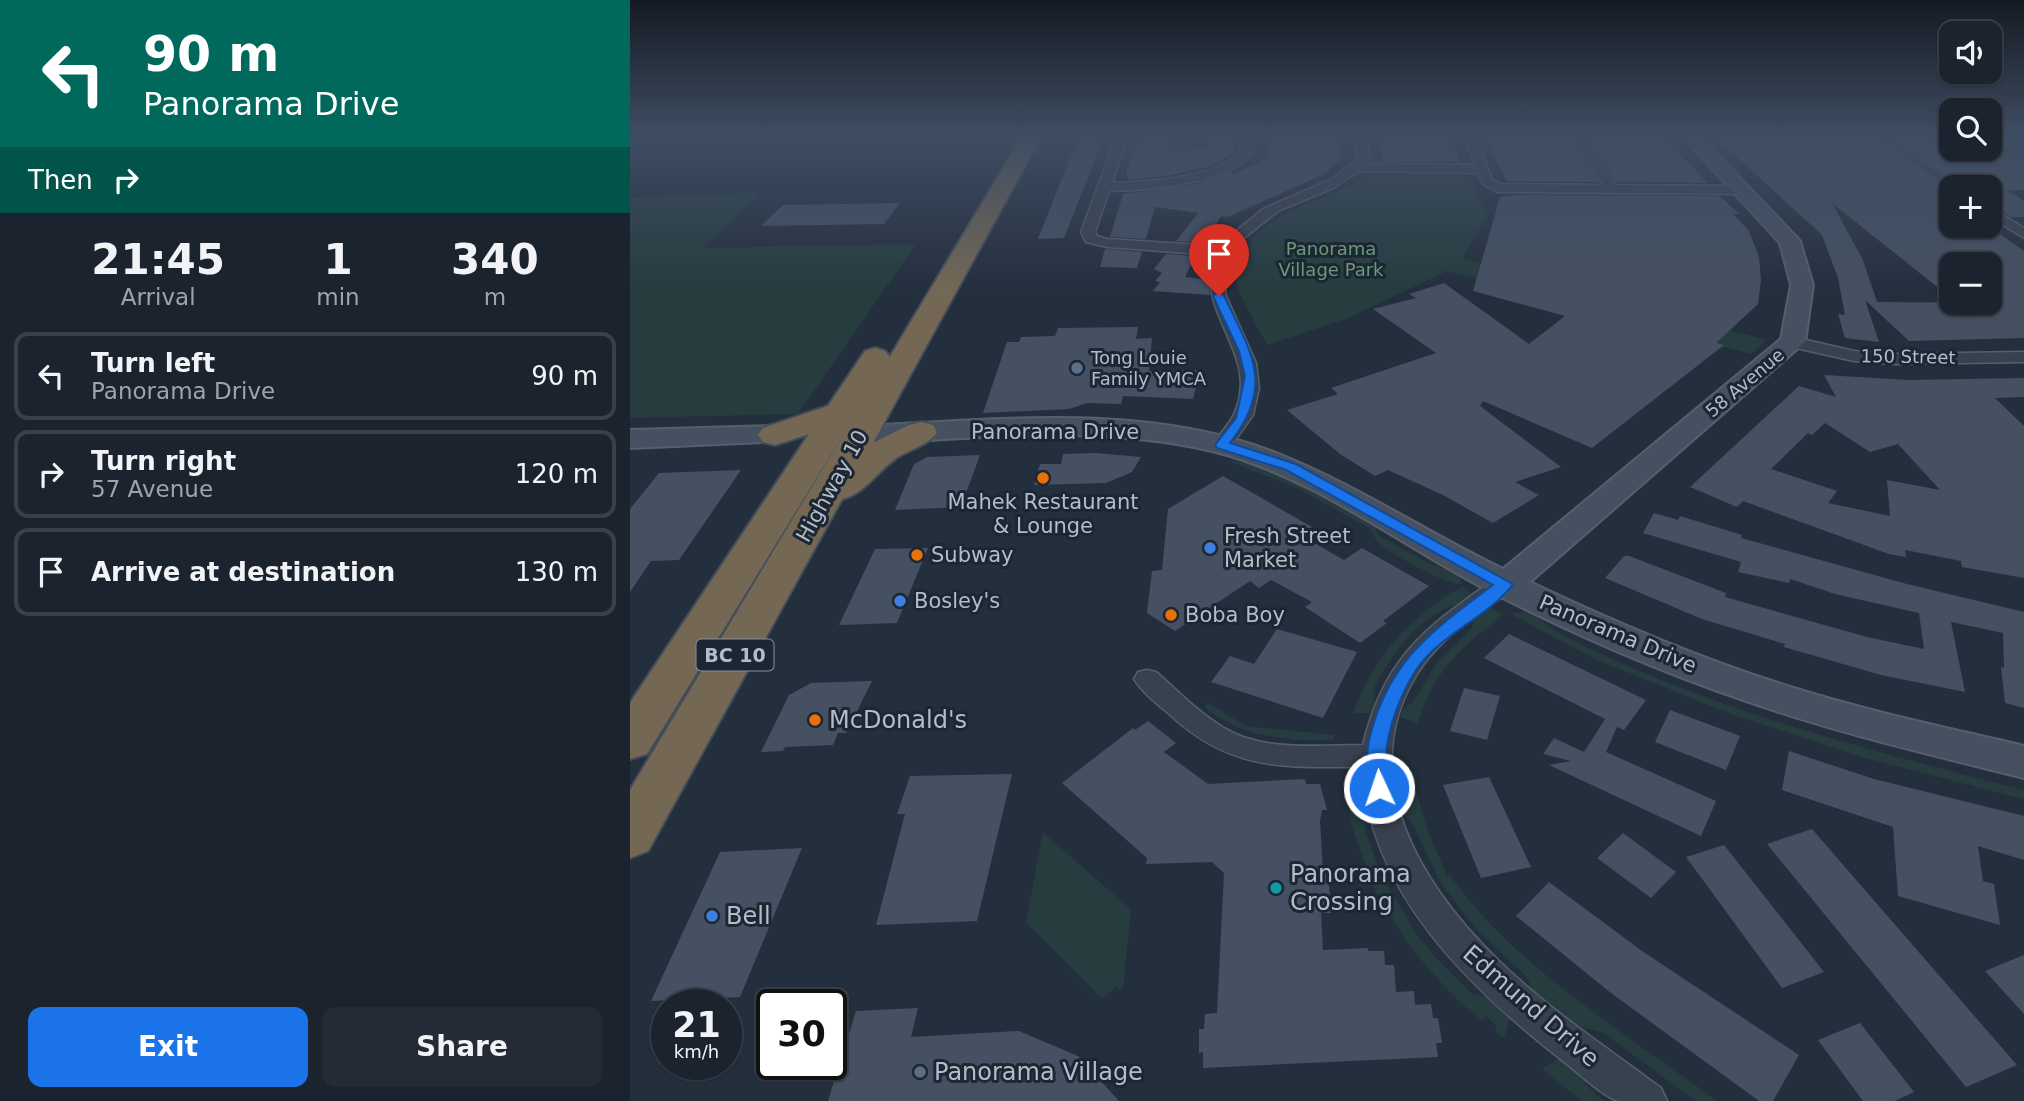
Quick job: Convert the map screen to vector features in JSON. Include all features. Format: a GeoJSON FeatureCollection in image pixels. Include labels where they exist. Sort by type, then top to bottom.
{"type":"FeatureCollection","features":[{"type":"Feature","properties":{"kind":"highway","name":"Highway 10"},"geometry":{"type":"LineString","coordinates":[[630,741],[836,433],[983,186]]}},
{"type":"Feature","properties":{"kind":"highway","name":"Highway 10"},"geometry":{"type":"LineString","coordinates":[[630,836],[824,504],[836,433],[878,403],[1003,186]]}},
{"type":"Feature","properties":{"kind":"highway"},"geometry":{"type":"LineString","coordinates":[[878,403],[892,417],[921,432]]}},
{"type":"Feature","properties":{"kind":"highway"},"geometry":{"type":"LineString","coordinates":[[824,504],[874,459],[921,432]]}},
{"type":"Feature","properties":{"kind":"highway"},"geometry":{"type":"LineString","coordinates":[[775,435],[836,433]]}},
{"type":"Feature","properties":{"kind":"highway"},"geometry":{"type":"LineString","coordinates":[[775,435],[836,433]]}},
{"type":"Feature","properties":{"kind":"street"},"geometry":{"type":"LineString","coordinates":[[1146,186],[1104,187],[1088,232],[1091,239],[1107,243],[1221,251]]}},
{"type":"Feature","properties":{"kind":"street"},"geometry":{"type":"LineString","coordinates":[[1222,445],[1243,418],[1251,376],[1245,351],[1219,296],[1216,274],[1221,251],[1258,217],[1282,203],[1326,186]]}},
{"type":"Feature","properties":{"kind":"street"},"geometry":{"type":"LineString","coordinates":[[1495,186],[1613,191],[1742,190]]}},
{"type":"Feature","properties":{"kind":"street"},"geometry":{"type":"LineString","coordinates":[[1610,186],[1613,191]]}},
{"type":"Feature","properties":{"kind":"street","name":"58 Avenue"},"geometry":{"type":"LineString","coordinates":[[1505,584],[1793,342],[1802,285],[1799,266],[1790,241],[1739,186]]}},
{"type":"Feature","properties":{"kind":"street"},"geometry":{"type":"LineString","coordinates":[[2002,219],[2024,234]]}},
{"type":"Feature","properties":{"kind":"street","name":"150 Street"},"geometry":{"type":"LineString","coordinates":[[1793,342],[1854,356],[1893,359],[2024,357]]}},
{"type":"Feature","properties":{"kind":"street","name":"Panorama Drive"},"geometry":{"type":"LineString","coordinates":[[836,433],[1109,428],[1175,435],[1222,445],[1291,467],[1505,584],[1650,650],[1753,690],[1830,714],[2024,762]]}},
{"type":"Feature","properties":{"kind":"street"},"geometry":{"type":"LineString","coordinates":[[630,439],[775,435]]}},
{"type":"Feature","properties":{"kind":"street","name":"Edmund Drive"},"geometry":{"type":"LineString","coordinates":[[1505,584],[1434,639],[1408,667],[1387,712],[1376,756],[1379,788],[1391,837],[1432,912],[1487,972],[1526,1007],[1647,1101]]}},
{"type":"Feature","properties":{"kind":"street"},"geometry":{"type":"LineString","coordinates":[[1147,680],[1219,739],[1239,747],[1271,752],[1376,756]]}},
{"type":"Feature","properties":{"kind":"green space","name":"Panorama Village Park"},"geometry":{"type":"Polygon","coordinates":[[[1349,186],[1474,186],[1487,216],[1462,259],[1767,340],[1751,354],[1447,271],[1348,318],[1267,345],[1237,287],[1239,263],[1246,247],[1272,222],[1349,186]]]}},
{"type":"Feature","properties":{"kind":"green space"},"geometry":{"type":"Polygon","coordinates":[[[760,193],[703,248],[916,244],[798,414],[630,418],[630,198],[760,193]]]}},
{"type":"Feature","properties":{"kind":"green space"},"geometry":{"type":"Polygon","coordinates":[[[1228,461],[1265,469],[1304,486],[1375,527],[1378,535],[1428,563],[1459,574],[1461,584],[1443,579],[1405,561],[1378,542],[1369,528],[1297,488],[1228,461]]]}},
{"type":"Feature","properties":{"kind":"green space"},"geometry":{"type":"Polygon","coordinates":[[[1464,587],[1471,593],[1466,598],[1428,619],[1393,657],[1373,690],[1375,703],[1372,713],[1353,713],[1376,666],[1396,639],[1435,604],[1464,587]]]}},
{"type":"Feature","properties":{"kind":"green space"},"geometry":{"type":"Polygon","coordinates":[[[1490,608],[1503,614],[1462,649],[1446,667],[1432,688],[1418,724],[1400,717],[1404,708],[1413,702],[1438,661],[1472,628],[1474,620],[1490,608]]]}},
{"type":"Feature","properties":{"kind":"green space"},"geometry":{"type":"Polygon","coordinates":[[[1527,611],[1566,637],[1677,686],[1791,726],[2024,790],[2024,799],[1861,757],[1728,713],[1595,659],[1511,614],[1527,611]]]}},
{"type":"Feature","properties":{"kind":"green space"},"geometry":{"type":"Polygon","coordinates":[[[1207,702],[1246,726],[1334,735],[1334,741],[1281,738],[1251,732],[1221,719],[1205,708],[1207,702]]]}},
{"type":"Feature","properties":{"kind":"green space"},"geometry":{"type":"Polygon","coordinates":[[[1405,790],[1416,790],[1428,831],[1447,876],[1450,875],[1506,940],[1574,997],[1717,1101],[1695,1101],[1604,1033],[1581,1027],[1531,989],[1528,978],[1478,931],[1440,882],[1413,824],[1401,813],[1398,794],[1405,790]]]}},
{"type":"Feature","properties":{"kind":"green space"},"geometry":{"type":"Polygon","coordinates":[[[1345,793],[1367,795],[1370,815],[1365,830],[1382,877],[1371,880],[1351,824],[1345,793]]]}},
{"type":"Feature","properties":{"kind":"green space"},"geometry":{"type":"Polygon","coordinates":[[[1043,832],[1131,910],[1123,987],[1120,990],[1117,986],[1102,999],[1026,922],[1043,832]]]}},
{"type":"Feature","properties":{"kind":"green space"},"geometry":{"type":"Polygon","coordinates":[[[1385,882],[1418,936],[1437,959],[1472,994],[1488,997],[1511,1016],[1504,1038],[1495,1031],[1497,1026],[1486,1016],[1482,1021],[1450,992],[1407,942],[1373,886],[1385,882]]]}},
{"type":"Feature","properties":{"kind":"green space"},"geometry":{"type":"Polygon","coordinates":[[[1562,1056],[1604,1101],[1582,1101],[1542,1069],[1562,1056]]]}},
{"type":"Feature","properties":{"kind":"building"},"geometry":{"type":"Polygon","coordinates":[[[1059,186],[1084,186],[1064,238],[1038,239],[1059,186]]]}},
{"type":"Feature","properties":{"kind":"building"},"geometry":{"type":"Polygon","coordinates":[[[1179,186],[1297,186],[1228,217],[1221,216],[1205,243],[1176,241],[1198,213],[1155,207],[1146,239],[1110,237],[1123,194],[1179,186]]]}},
{"type":"Feature","properties":{"kind":"building"},"geometry":{"type":"Polygon","coordinates":[[[1769,186],[1939,186],[1939,238],[2002,238],[2002,235],[2024,251],[2024,338],[1909,341],[1865,300],[1879,342],[1845,338],[1838,314],[1845,315],[1838,278],[1822,235],[1769,186]]]}},
{"type":"Feature","properties":{"kind":"building"},"geometry":{"type":"Polygon","coordinates":[[[2002,186],[2024,186],[2024,190],[2007,190],[2024,201],[2024,217],[2011,217],[2002,211],[2002,186]]]}},
{"type":"Feature","properties":{"kind":"building"},"geometry":{"type":"Polygon","coordinates":[[[1720,196],[1739,214],[1733,214],[1749,231],[1759,257],[1761,280],[1758,304],[1716,343],[1724,345],[1592,448],[1483,401],[1480,406],[1561,467],[1515,482],[1539,495],[1493,523],[1443,495],[1388,470],[1375,476],[1340,454],[1287,410],[1338,394],[1331,388],[1436,353],[1373,309],[1416,298],[1409,294],[1444,283],[1529,344],[1565,316],[1473,291],[1500,197],[1720,196]]]}},
{"type":"Feature","properties":{"kind":"building"},"geometry":{"type":"Polygon","coordinates":[[[900,203],[884,224],[761,226],[783,205],[900,203]]]}},
{"type":"Feature","properties":{"kind":"building"},"geometry":{"type":"Polygon","coordinates":[[[1105,249],[1142,252],[1137,268],[1100,267],[1105,249]]]}},
{"type":"Feature","properties":{"kind":"building"},"geometry":{"type":"Polygon","coordinates":[[[1166,254],[1195,256],[1185,277],[1208,280],[1210,295],[1153,291],[1160,282],[1155,281],[1162,273],[1154,269],[1166,254]]]}},
{"type":"Feature","properties":{"kind":"building"},"geometry":{"type":"Polygon","coordinates":[[[1138,327],[1136,339],[1152,338],[1149,371],[1200,370],[1193,399],[1123,396],[1121,404],[1087,403],[1069,409],[983,413],[1007,342],[1019,342],[1021,337],[1055,336],[1058,328],[1138,327]]]}},
{"type":"Feature","properties":{"kind":"building"},"geometry":{"type":"Polygon","coordinates":[[[1824,375],[1908,380],[2024,378],[2024,397],[1995,398],[2024,426],[2024,578],[1962,567],[1961,561],[1905,550],[1906,557],[1889,554],[1743,501],[1737,507],[1690,487],[1799,386],[1836,397],[1824,375]],[[1825,423],[1812,435],[1808,433],[1771,469],[1837,491],[1828,503],[1890,516],[1887,480],[1940,490],[1898,444],[1870,452],[1825,423]]]}},
{"type":"Feature","properties":{"kind":"building"},"geometry":{"type":"Polygon","coordinates":[[[1095,453],[1141,457],[1132,472],[1106,483],[1034,485],[1040,464],[1061,464],[1063,454],[1095,453]]]}},
{"type":"Feature","properties":{"kind":"building"},"geometry":{"type":"Polygon","coordinates":[[[980,455],[961,507],[895,510],[914,464],[927,457],[980,455]]]}},
{"type":"Feature","properties":{"kind":"building"},"geometry":{"type":"Polygon","coordinates":[[[741,470],[679,560],[651,561],[630,592],[630,509],[659,473],[741,470]]]}},
{"type":"Feature","properties":{"kind":"building"},"geometry":{"type":"Polygon","coordinates":[[[1223,476],[1312,527],[1300,535],[1344,560],[1362,548],[1429,586],[1383,621],[1387,623],[1360,643],[1305,607],[1312,602],[1271,580],[1259,588],[1250,581],[1175,631],[1147,613],[1152,571],[1162,570],[1168,509],[1223,476]]]}},
{"type":"Feature","properties":{"kind":"building"},"geometry":{"type":"Polygon","coordinates":[[[1654,513],[1678,520],[1680,516],[1742,535],[1741,538],[1907,584],[2024,612],[2024,708],[2005,703],[2001,667],[2004,668],[2003,633],[1951,622],[1965,692],[1881,675],[1784,647],[1785,644],[1702,619],[1605,578],[1624,556],[1629,556],[1726,593],[1725,597],[1867,637],[1924,649],[1919,613],[1835,594],[1790,579],[1789,583],[1738,572],[1741,562],[1643,533],[1654,513]]]}},
{"type":"Feature","properties":{"kind":"building"},"geometry":{"type":"Polygon","coordinates":[[[928,548],[897,623],[839,625],[875,549],[928,548]]]}},
{"type":"Feature","properties":{"kind":"building"},"geometry":{"type":"Polygon","coordinates":[[[1277,629],[1357,652],[1323,718],[1211,682],[1230,656],[1254,664],[1277,629]]]}},
{"type":"Feature","properties":{"kind":"building"},"geometry":{"type":"Polygon","coordinates":[[[1509,634],[1646,700],[1624,730],[1617,727],[1606,752],[1716,801],[1701,836],[1549,765],[1571,761],[1543,754],[1554,738],[1584,752],[1605,719],[1484,658],[1509,634]]]}},
{"type":"Feature","properties":{"kind":"building","name":"McDonald's"},"geometry":{"type":"Polygon","coordinates":[[[872,681],[846,733],[838,733],[833,745],[785,747],[783,751],[761,752],[789,695],[811,683],[872,681]]]}},
{"type":"Feature","properties":{"kind":"building"},"geometry":{"type":"Polygon","coordinates":[[[1464,688],[1500,696],[1487,740],[1450,731],[1464,688]]]}},
{"type":"Feature","properties":{"kind":"building"},"geometry":{"type":"Polygon","coordinates":[[[1670,710],[1740,736],[1726,770],[1655,742],[1670,710]]]}},
{"type":"Feature","properties":{"kind":"building","name":"Panorama Crossing"},"geometry":{"type":"Polygon","coordinates":[[[1148,721],[1176,743],[1164,752],[1208,784],[1305,779],[1306,784],[1320,784],[1327,810],[1322,810],[1320,821],[1323,871],[1328,871],[1331,913],[1321,913],[1323,950],[1368,948],[1368,951],[1384,951],[1385,965],[1394,965],[1396,992],[1414,991],[1415,1005],[1431,1004],[1433,1018],[1438,1018],[1442,1043],[1436,1043],[1438,1057],[1203,1068],[1203,1052],[1199,1053],[1199,1029],[1204,1029],[1205,1014],[1217,1013],[1224,873],[1212,862],[1146,864],[1147,858],[1062,783],[1133,728],[1135,730],[1148,721]]]}},
{"type":"Feature","properties":{"kind":"building"},"geometry":{"type":"Polygon","coordinates":[[[1789,751],[1874,779],[2024,816],[2024,860],[1978,846],[1983,881],[1994,884],[2000,925],[1898,896],[1893,827],[1782,790],[1789,751]]]}},
{"type":"Feature","properties":{"kind":"building"},"geometry":{"type":"Polygon","coordinates":[[[1012,774],[977,921],[876,925],[905,814],[897,814],[910,776],[1012,774]]]}},
{"type":"Feature","properties":{"kind":"building"},"geometry":{"type":"Polygon","coordinates":[[[1489,777],[1531,867],[1481,878],[1443,785],[1489,777]]]}},
{"type":"Feature","properties":{"kind":"building"},"geometry":{"type":"Polygon","coordinates":[[[1812,829],[2017,1065],[1966,1087],[1767,844],[1812,829]]]}},
{"type":"Feature","properties":{"kind":"building"},"geometry":{"type":"Polygon","coordinates":[[[1623,833],[1676,872],[1651,898],[1597,858],[1623,833]]]}},
{"type":"Feature","properties":{"kind":"building"},"geometry":{"type":"Polygon","coordinates":[[[1724,845],[1824,972],[1782,988],[1686,857],[1724,845]]]}},
{"type":"Feature","properties":{"kind":"building"},"geometry":{"type":"Polygon","coordinates":[[[802,848],[742,992],[742,989],[657,989],[720,852],[802,848]]]}},
{"type":"Feature","properties":{"kind":"building"},"geometry":{"type":"Polygon","coordinates":[[[1549,882],[1642,951],[1799,1055],[1773,1101],[1759,1101],[1611,993],[1516,916],[1549,882]]]}},
{"type":"Feature","properties":{"kind":"building"},"geometry":{"type":"Polygon","coordinates":[[[2024,955],[2024,1014],[1985,971],[2024,955]]]}},
{"type":"Feature","properties":{"kind":"building"},"geometry":{"type":"Polygon","coordinates":[[[918,1008],[911,1037],[1019,1031],[1078,1056],[1119,1101],[828,1101],[835,1080],[847,1080],[847,1040],[856,1011],[918,1008]]]}},
{"type":"Feature","properties":{"kind":"building"},"geometry":{"type":"Polygon","coordinates":[[[1860,1023],[1914,1092],[1895,1101],[1863,1101],[1818,1040],[1860,1023]]]}},
{"type":"Feature","properties":{"kind":"place","name":"Tong Louie Family YMCA"},"geometry":{"type":"Point","coordinates":[1077,368]}},
{"type":"Feature","properties":{"kind":"place","name":"Mahek Restaurant & Lounge"},"geometry":{"type":"Point","coordinates":[1043,478]}},
{"type":"Feature","properties":{"kind":"place","name":"Fresh Street Market"},"geometry":{"type":"Point","coordinates":[1210,548]}},
{"type":"Feature","properties":{"kind":"place","name":"Subway"},"geometry":{"type":"Point","coordinates":[917,555]}},
{"type":"Feature","properties":{"kind":"place","name":"Bosley's"},"geometry":{"type":"Point","coordinates":[900,601]}},
{"type":"Feature","properties":{"kind":"place","name":"Boba Boy"},"geometry":{"type":"Point","coordinates":[1171,615]}},
{"type":"Feature","properties":{"kind":"place","name":"McDonald's"},"geometry":{"type":"Point","coordinates":[815,720]}},
{"type":"Feature","properties":{"kind":"place","name":"Panorama Crossing"},"geometry":{"type":"Point","coordinates":[1276,888]}},
{"type":"Feature","properties":{"kind":"place","name":"Bell"},"geometry":{"type":"Point","coordinates":[712,916]}},
{"type":"Feature","properties":{"kind":"place","name":"Panorama Village"},"geometry":{"type":"Point","coordinates":[920,1072]}},
{"type":"Feature","properties":{"kind":"route"},"geometry":{"type":"LineString","coordinates":[[1219,296],[1228,320],[1245,351],[1251,376],[1243,418],[1222,445],[1291,467],[1505,584],[1434,639],[1408,667],[1383,721],[1376,756],[1379,788]]}}]}
